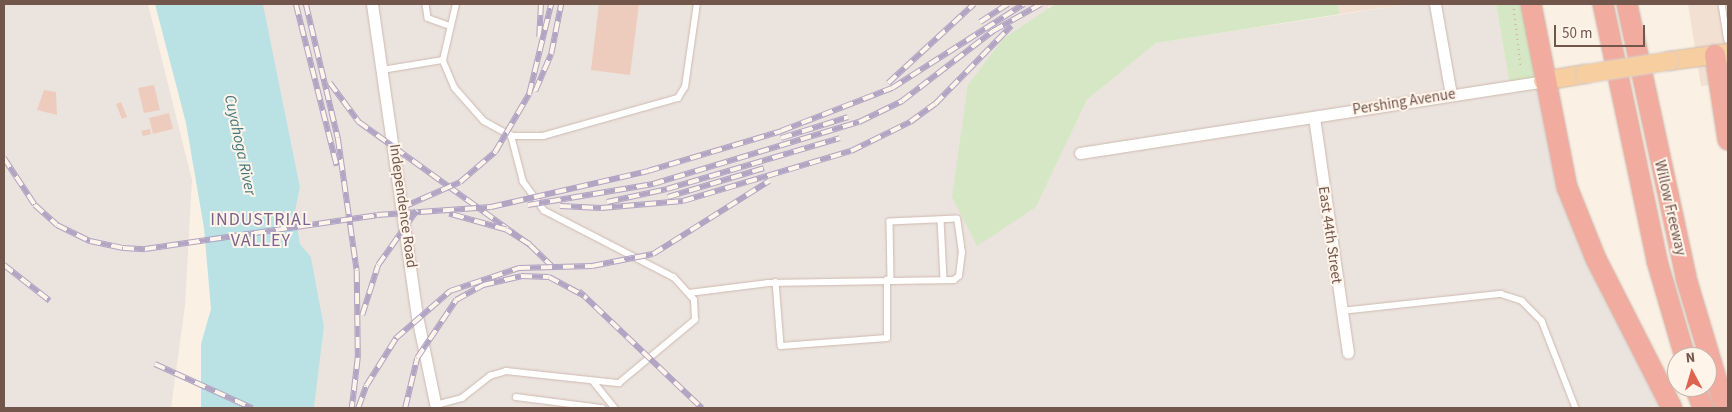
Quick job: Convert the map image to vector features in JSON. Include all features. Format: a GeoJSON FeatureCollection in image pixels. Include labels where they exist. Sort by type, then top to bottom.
{"type":"FeatureCollection","features":[{"type":"Feature","properties":{"kind":"highway"},"geometry":{"type":"LineString","coordinates":[[1531,4],[1543,80],[1567,187],[1596,259],[1672,408]]}},
{"type":"Feature","properties":{"kind":"highway","name":"Willow Freeway"},"geometry":{"type":"LineString","coordinates":[[1603,4],[1657,261],[1682,347]]}},
{"type":"Feature","properties":{"kind":"highway","name":"Willow Freeway"},"geometry":{"type":"LineString","coordinates":[[1627,4],[1686,278],[1725,408]]}},
{"type":"Feature","properties":{"kind":"highway"},"geometry":{"type":"LineString","coordinates":[[1721,54],[1728,140]]}},
{"type":"Feature","properties":{"kind":"main road","name":"Pershing Avenue"},"geometry":{"type":"LineString","coordinates":[[1543,80],[1721,54]]}},
{"type":"Feature","properties":{"kind":"street","name":"Independence Road"},"geometry":{"type":"LineString","coordinates":[[372,4],[417,316],[436,407]]}},
{"type":"Feature","properties":{"kind":"street"},"geometry":{"type":"LineString","coordinates":[[1435,4],[1451,95]]}},
{"type":"Feature","properties":{"kind":"street","name":"Pershing Avenue"},"geometry":{"type":"LineString","coordinates":[[1080,153],[1543,80]]}},
{"type":"Feature","properties":{"kind":"street","name":"East 44th Street"},"geometry":{"type":"LineString","coordinates":[[1314,117],[1348,353]]}},
{"type":"Feature","properties":{"kind":"lane"},"geometry":{"type":"LineString","coordinates":[[426,4],[428,18],[447,26]]}},
{"type":"Feature","properties":{"kind":"lane"},"geometry":{"type":"LineString","coordinates":[[456,4],[447,26],[443,60],[455,88],[484,121],[511,136],[543,136],[678,98],[686,87],[697,4]]}},
{"type":"Feature","properties":{"kind":"lane"},"geometry":{"type":"LineString","coordinates":[[1722,4],[1728,40]]}},
{"type":"Feature","properties":{"kind":"lane"},"geometry":{"type":"LineString","coordinates":[[382,70],[443,60]]}},
{"type":"Feature","properties":{"kind":"lane"},"geometry":{"type":"LineString","coordinates":[[436,407],[462,398],[490,376],[506,371],[593,381],[625,380],[690,327],[696,308],[689,293],[663,272],[544,211],[523,182],[511,136]]}},
{"type":"Feature","properties":{"kind":"lane"},"geometry":{"type":"LineString","coordinates":[[689,293],[776,282],[889,280],[944,280],[959,276],[961,240],[956,219],[890,222],[889,280],[887,338],[781,346],[776,282]]}},
{"type":"Feature","properties":{"kind":"lane"},"geometry":{"type":"LineString","coordinates":[[941,220],[944,280]]}},
{"type":"Feature","properties":{"kind":"lane"},"geometry":{"type":"LineString","coordinates":[[1341,311],[1501,294],[1522,301],[1542,321],[1576,408]]}},
{"type":"Feature","properties":{"kind":"lane"},"geometry":{"type":"LineString","coordinates":[[593,381],[615,408]]}},
{"type":"Feature","properties":{"kind":"lane"},"geometry":{"type":"LineString","coordinates":[[516,397],[602,408]]}},
{"type":"Feature","properties":{"kind":"path"},"geometry":{"type":"LineString","coordinates":[[1513,4],[1521,68]]}},
{"type":"Feature","properties":{"kind":"shaded area"},"geometry":{"type":"Polygon","coordinates":[[[4,4],[148,4],[192,180],[185,306],[171,408],[4,408],[4,4]]]}},
{"type":"Feature","properties":{"kind":"shaded area"},"geometry":{"type":"Polygon","coordinates":[[[263,4],[1055,4],[1048,7],[1036,207],[1087,100],[1156,43],[1409,4],[1496,4],[1510,86],[1543,81],[1567,187],[1672,408],[314,408],[324,327],[311,257],[300,244],[295,212],[300,187],[263,4]]]}},
{"type":"Feature","properties":{"kind":"shaded area"},"geometry":{"type":"Polygon","coordinates":[[[1338,4],[1410,4],[1340,14],[1338,4]]]}},
{"type":"Feature","properties":{"kind":"shaded area"},"geometry":{"type":"Polygon","coordinates":[[[1688,4],[1728,4],[1728,83],[1701,86],[1688,4]]]}},
{"type":"Feature","properties":{"kind":"green space"},"geometry":{"type":"Polygon","coordinates":[[[1055,4],[1338,4],[1340,14],[1156,43],[1087,100],[1036,207],[977,246],[952,197],[968,85],[1003,39],[1055,4]]]}},
{"type":"Feature","properties":{"kind":"green space"},"geometry":{"type":"Polygon","coordinates":[[[1496,4],[1531,4],[1543,81],[1510,86],[1496,4]]]}},
{"type":"Feature","properties":{"kind":"water","name":"Cuyahoga River"},"geometry":{"type":"Polygon","coordinates":[[[155,4],[263,4],[300,187],[295,212],[300,244],[311,257],[324,327],[314,408],[201,408],[201,344],[211,309],[204,228],[186,123],[155,4]]]}},
{"type":"Feature","properties":{"kind":"building"},"geometry":{"type":"Polygon","coordinates":[[[599,4],[639,4],[630,75],[591,70],[599,4]]]}},
{"type":"Feature","properties":{"kind":"building"},"geometry":{"type":"Polygon","coordinates":[[[154,85],[160,110],[144,113],[138,88],[154,85]]]}},
{"type":"Feature","properties":{"kind":"building"},"geometry":{"type":"Polygon","coordinates":[[[44,90],[56,92],[57,115],[37,110],[44,90]]]}},
{"type":"Feature","properties":{"kind":"building"},"geometry":{"type":"Polygon","coordinates":[[[121,102],[127,117],[122,119],[116,104],[121,102]]]}},
{"type":"Feature","properties":{"kind":"building"},"geometry":{"type":"Polygon","coordinates":[[[169,113],[173,129],[153,134],[149,118],[169,113]]]}},
{"type":"Feature","properties":{"kind":"building"},"geometry":{"type":"Polygon","coordinates":[[[150,129],[151,134],[143,136],[141,131],[150,129]]]}},
{"type":"Feature","properties":{"kind":"railway"},"geometry":{"type":"LineString","coordinates":[[296,4],[337,166]]}},
{"type":"Feature","properties":{"kind":"railway"},"geometry":{"type":"LineString","coordinates":[[306,4],[338,138],[357,271],[358,358],[352,408]]}},
{"type":"Feature","properties":{"kind":"railway"},"geometry":{"type":"LineString","coordinates":[[539,37],[541,4]]}},
{"type":"Feature","properties":{"kind":"railway"},"geometry":{"type":"LineString","coordinates":[[401,208],[460,182],[495,152],[529,94],[551,4]]}},
{"type":"Feature","properties":{"kind":"railway"},"geometry":{"type":"LineString","coordinates":[[535,91],[551,54],[561,4]]}},
{"type":"Feature","properties":{"kind":"railway"},"geometry":{"type":"LineString","coordinates":[[888,83],[974,4]]}},
{"type":"Feature","properties":{"kind":"railway"},"geometry":{"type":"LineString","coordinates":[[980,22],[1008,4]]}},
{"type":"Feature","properties":{"kind":"railway"},"geometry":{"type":"LineString","coordinates":[[4,158],[35,205],[57,225],[90,241],[123,248],[145,249],[377,215],[491,207],[648,171],[781,131],[892,88],[1024,4]]}},
{"type":"Feature","properties":{"kind":"railway"},"geometry":{"type":"LineString","coordinates":[[528,205],[653,184],[859,122],[902,101],[993,31],[1041,4]]}},
{"type":"Feature","properties":{"kind":"railway"},"geometry":{"type":"LineString","coordinates":[[560,206],[601,208],[683,201],[851,151],[910,122],[935,104],[1011,26]]}},
{"type":"Feature","properties":{"kind":"railway"},"geometry":{"type":"LineString","coordinates":[[330,83],[359,122],[530,245],[506,230],[449,214]]}},
{"type":"Feature","properties":{"kind":"railway"},"geometry":{"type":"LineString","coordinates":[[781,138],[848,117]]}},
{"type":"Feature","properties":{"kind":"railway"},"geometry":{"type":"LineString","coordinates":[[607,202],[667,189],[840,138]]}},
{"type":"Feature","properties":{"kind":"railway"},"geometry":{"type":"LineString","coordinates":[[668,197],[764,168]]}},
{"type":"Feature","properties":{"kind":"railway"},"geometry":{"type":"LineString","coordinates":[[358,408],[366,386],[396,338],[450,291],[519,268],[592,266],[653,254],[769,181]]}},
{"type":"Feature","properties":{"kind":"railway"},"geometry":{"type":"LineString","coordinates":[[362,315],[378,265],[417,210]]}},
{"type":"Feature","properties":{"kind":"railway"},"geometry":{"type":"LineString","coordinates":[[530,245],[553,267]]}},
{"type":"Feature","properties":{"kind":"railway"},"geometry":{"type":"LineString","coordinates":[[4,265],[50,301]]}},
{"type":"Feature","properties":{"kind":"railway"},"geometry":{"type":"LineString","coordinates":[[405,408],[417,358],[456,300],[483,285],[521,276],[549,277],[584,296]]}},
{"type":"Feature","properties":{"kind":"railway"},"geometry":{"type":"LineString","coordinates":[[579,291],[702,408]]}},
{"type":"Feature","properties":{"kind":"railway"},"geometry":{"type":"LineString","coordinates":[[155,364],[252,408]]}},
{"type":"Feature","properties":{"kind":"district","name":"INDUSTRIAL VALLEY"},"geometry":{"type":"Point","coordinates":[261,231]}}]}
